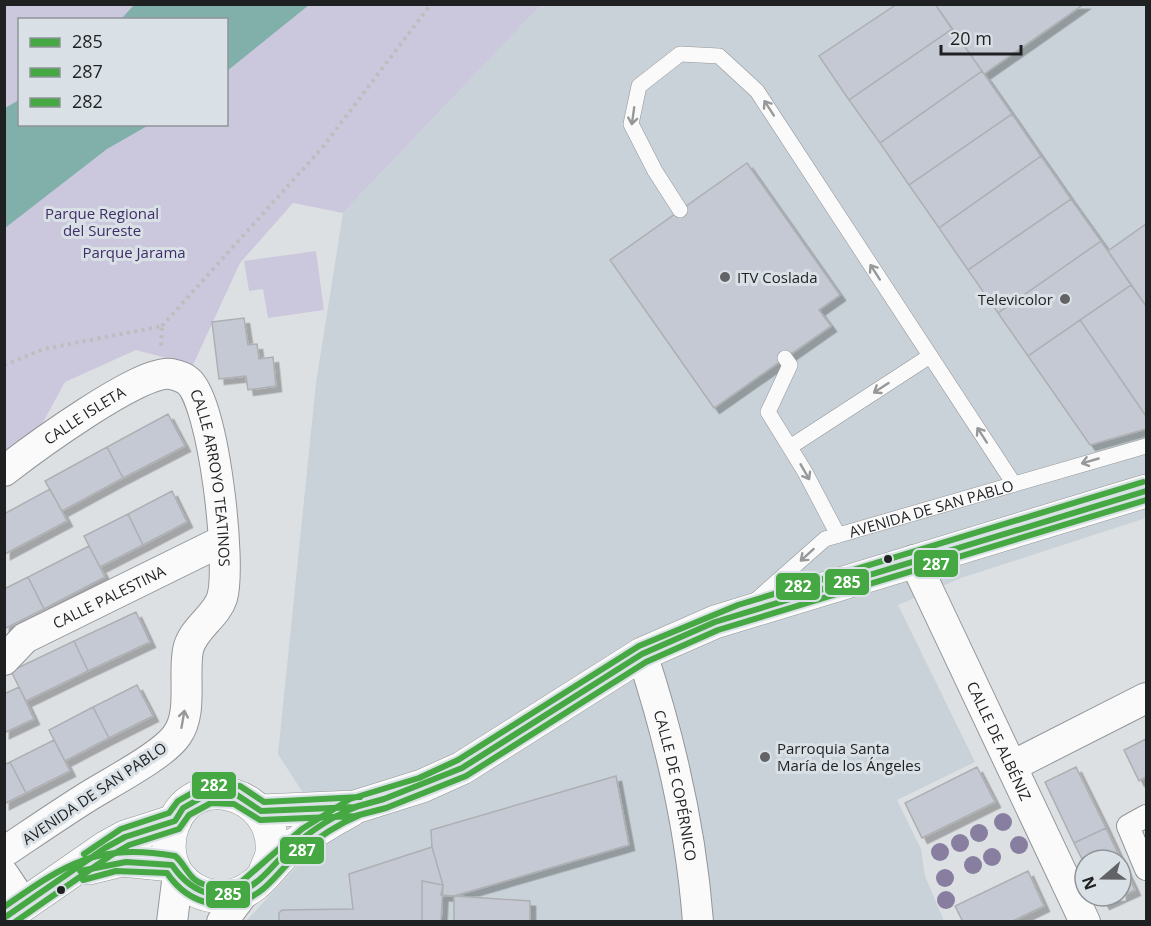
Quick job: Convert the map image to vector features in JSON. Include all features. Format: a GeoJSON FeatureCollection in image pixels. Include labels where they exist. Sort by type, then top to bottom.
{"type":"FeatureCollection","features":[{"type":"Feature","properties":{"kind":"street","name":"CALLE ISLETA"},"geometry":{"type":"LineString","coordinates":[[4,471],[39,443],[131,387],[170,373]]}},
{"type":"Feature","properties":{"kind":"street","name":"CALLE ARROYO TEATINOS"},"geometry":{"type":"LineString","coordinates":[[170,373],[189,381],[201,403],[217,465],[225,568],[222,599]]}},
{"type":"Feature","properties":{"kind":"street","name":"AVENIDA DE SAN PABLO"},"geometry":{"type":"LineString","coordinates":[[355,807],[422,786],[462,768],[642,654],[741,614],[1146,491]]}},
{"type":"Feature","properties":{"kind":"street","name":"CALLE PALESTINA"},"geometry":{"type":"LineString","coordinates":[[4,660],[25,638],[222,541]]}},
{"type":"Feature","properties":{"kind":"street","name":"CALLE DE ALBÉNIZ"},"geometry":{"type":"LineString","coordinates":[[914,560],[1085,921]]}},
{"type":"Feature","properties":{"kind":"street","name":"AVENIDA DE SAN PABLO"},"geometry":{"type":"LineString","coordinates":[[4,852],[144,762],[176,738],[183,726],[188,649],[196,631],[222,599]]}},
{"type":"Feature","properties":{"kind":"street","name":"CALLE DE COPÉRNICO"},"geometry":{"type":"LineString","coordinates":[[642,654],[666,725],[687,819],[698,921]]}},
{"type":"Feature","properties":{"kind":"street"},"geometry":{"type":"LineString","coordinates":[[1012,766],[1146,698]]}},
{"type":"Feature","properties":{"kind":"street"},"geometry":{"type":"LineString","coordinates":[[71,874],[104,862],[122,860],[175,870],[188,886],[201,893],[230,896],[255,882],[272,852],[271,831],[261,812],[243,798],[222,793],[194,800],[183,808],[175,820],[169,843],[175,870],[172,921]]}},
{"type":"Feature","properties":{"kind":"street"},"geometry":{"type":"LineString","coordinates":[[261,812],[355,807]]}},
{"type":"Feature","properties":{"kind":"street"},"geometry":{"type":"LineString","coordinates":[[222,921],[255,882],[306,836],[355,807]]}},
{"type":"Feature","properties":{"kind":"street"},"geometry":{"type":"LineString","coordinates":[[1146,816],[1128,826],[1146,869]]}},
{"type":"Feature","properties":{"kind":"street"},"geometry":{"type":"LineString","coordinates":[[4,875],[14,911],[125,837],[175,820]]}},
{"type":"Feature","properties":{"kind":"lane"},"geometry":{"type":"LineString","coordinates":[[680,210],[655,171],[631,124],[639,86],[680,54],[719,56],[757,91],[1014,484]]}},
{"type":"Feature","properties":{"kind":"lane"},"geometry":{"type":"LineString","coordinates":[[790,447],[930,356]]}},
{"type":"Feature","properties":{"kind":"lane"},"geometry":{"type":"LineString","coordinates":[[785,358],[790,365],[768,412],[790,447],[838,535]]}},
{"type":"Feature","properties":{"kind":"lane","name":"AVENIDA DE SAN PABLO"},"geometry":{"type":"LineString","coordinates":[[741,614],[825,539],[1146,446]]}},
{"type":"Feature","properties":{"kind":"path"},"geometry":{"type":"LineString","coordinates":[[4,365],[44,349],[162,326],[322,148],[430,4]]}},
{"type":"Feature","properties":{"kind":"path"},"geometry":{"type":"LineString","coordinates":[[131,387],[163,346],[162,326]]}},
{"type":"Feature","properties":{"kind":"shaded area"},"geometry":{"type":"Polygon","coordinates":[[[135,4],[309,4],[228,70],[228,18],[122,18],[135,4]]]}},
{"type":"Feature","properties":{"kind":"shaded area"},"geometry":{"type":"Polygon","coordinates":[[[541,5],[1146,5],[1146,518],[961,578],[898,605],[975,762],[897,800],[921,849],[925,876],[944,921],[245,922],[317,845],[303,793],[278,754],[316,383],[343,213],[541,5]]]}},
{"type":"Feature","properties":{"kind":"shaded area"},"geometry":{"type":"Polygon","coordinates":[[[18,101],[18,126],[147,126],[107,149],[5,228],[5,108],[18,101]]]}},
{"type":"Feature","properties":{"kind":"green space","name":"Parque Jarama"},"geometry":{"type":"Polygon","coordinates":[[[5,5],[541,5],[343,213],[293,203],[240,263],[193,365],[136,350],[65,382],[35,437],[5,457],[5,5]]]}},
{"type":"Feature","properties":{"kind":"green space"},"geometry":{"type":"Polygon","coordinates":[[[316,251],[324,310],[268,318],[263,289],[249,291],[244,261],[316,251]]]}},
{"type":"Feature","properties":{"kind":"building"},"geometry":{"type":"Polygon","coordinates":[[[897,4],[935,4],[952,29],[849,100],[819,56],[897,4]]]}},
{"type":"Feature","properties":{"kind":"building"},"geometry":{"type":"Polygon","coordinates":[[[935,4],[1084,4],[984,74],[935,4]]]}},
{"type":"Feature","properties":{"kind":"building"},"geometry":{"type":"Polygon","coordinates":[[[952,29],[982,71],[880,143],[849,100],[952,29]]]}},
{"type":"Feature","properties":{"kind":"building"},"geometry":{"type":"Polygon","coordinates":[[[982,71],[1012,114],[909,185],[880,143],[982,71]]]}},
{"type":"Feature","properties":{"kind":"building"},"geometry":{"type":"Polygon","coordinates":[[[1012,114],[1041,156],[939,228],[909,185],[1012,114]]]}},
{"type":"Feature","properties":{"kind":"building"},"geometry":{"type":"Polygon","coordinates":[[[1041,156],[1071,199],[968,270],[939,228],[1041,156]]]}},
{"type":"Feature","properties":{"kind":"building","name":"ITV Coslada"},"geometry":{"type":"Polygon","coordinates":[[[747,163],[840,295],[819,310],[831,326],[714,408],[610,260],[747,163]]]}},
{"type":"Feature","properties":{"kind":"building"},"geometry":{"type":"Polygon","coordinates":[[[1071,199],[1101,241],[998,313],[968,270],[1071,199]]]}},
{"type":"Feature","properties":{"kind":"building"},"geometry":{"type":"Polygon","coordinates":[[[1146,224],[1146,306],[1108,251],[1146,224]]]}},
{"type":"Feature","properties":{"kind":"building","name":"Televicolor"},"geometry":{"type":"Polygon","coordinates":[[[1101,241],[1131,285],[1028,356],[998,313],[1101,241]]]}},
{"type":"Feature","properties":{"kind":"building"},"geometry":{"type":"Polygon","coordinates":[[[1131,285],[1146,306],[1146,416],[1080,320],[1131,285]]]}},
{"type":"Feature","properties":{"kind":"building"},"geometry":{"type":"Polygon","coordinates":[[[244,318],[248,345],[257,344],[259,359],[273,357],[276,386],[248,390],[246,376],[219,379],[212,322],[244,318]]]}},
{"type":"Feature","properties":{"kind":"building"},"geometry":{"type":"Polygon","coordinates":[[[1080,320],[1146,416],[1146,429],[1090,445],[1028,356],[1080,320]]]}},
{"type":"Feature","properties":{"kind":"building"},"geometry":{"type":"Polygon","coordinates":[[[168,414],[185,446],[123,478],[107,447],[168,414]]]}},
{"type":"Feature","properties":{"kind":"building"},"geometry":{"type":"Polygon","coordinates":[[[107,447],[123,478],[62,511],[45,481],[107,447]]]}},
{"type":"Feature","properties":{"kind":"building"},"geometry":{"type":"Polygon","coordinates":[[[50,489],[67,521],[5,554],[4,514],[50,489]]]}},
{"type":"Feature","properties":{"kind":"building"},"geometry":{"type":"Polygon","coordinates":[[[172,491],[187,522],[143,545],[128,514],[172,491]]]}},
{"type":"Feature","properties":{"kind":"building"},"geometry":{"type":"Polygon","coordinates":[[[128,514],[143,545],[100,567],[84,536],[128,514]]]}},
{"type":"Feature","properties":{"kind":"building"},"geometry":{"type":"Polygon","coordinates":[[[89,546],[105,577],[44,609],[28,577],[89,546]]]}},
{"type":"Feature","properties":{"kind":"building"},"geometry":{"type":"Polygon","coordinates":[[[28,577],[44,609],[4,629],[4,589],[28,577]]]}},
{"type":"Feature","properties":{"kind":"building"},"geometry":{"type":"Polygon","coordinates":[[[136,612],[150,642],[88,671],[74,641],[136,612]]]}},
{"type":"Feature","properties":{"kind":"building"},"geometry":{"type":"Polygon","coordinates":[[[74,641],[88,671],[26,701],[11,671],[74,641]]]}},
{"type":"Feature","properties":{"kind":"building"},"geometry":{"type":"Polygon","coordinates":[[[137,685],[153,716],[109,738],[93,707],[137,685]]]}},
{"type":"Feature","properties":{"kind":"building"},"geometry":{"type":"Polygon","coordinates":[[[19,687],[34,719],[4,733],[4,694],[19,687]]]}},
{"type":"Feature","properties":{"kind":"building"},"geometry":{"type":"Polygon","coordinates":[[[93,707],[109,738],[65,761],[49,730],[93,707]]]}},
{"type":"Feature","properties":{"kind":"building"},"geometry":{"type":"Polygon","coordinates":[[[1146,739],[1146,777],[1139,781],[1124,750],[1146,739]]]}},
{"type":"Feature","properties":{"kind":"building"},"geometry":{"type":"Polygon","coordinates":[[[54,740],[70,771],[26,793],[10,762],[54,740]]]}},
{"type":"Feature","properties":{"kind":"building"},"geometry":{"type":"Polygon","coordinates":[[[10,762],[26,793],[4,804],[4,765],[10,762]]]}},
{"type":"Feature","properties":{"kind":"building"},"geometry":{"type":"Polygon","coordinates":[[[977,767],[995,802],[922,838],[905,803],[977,767]]]}},
{"type":"Feature","properties":{"kind":"building"},"geometry":{"type":"Polygon","coordinates":[[[1076,767],[1106,828],[1074,843],[1045,782],[1076,767]]]}},
{"type":"Feature","properties":{"kind":"building"},"geometry":{"type":"Polygon","coordinates":[[[616,776],[629,845],[454,896],[441,895],[443,885],[432,847],[431,830],[616,776]]]}},
{"type":"Feature","properties":{"kind":"building"},"geometry":{"type":"Polygon","coordinates":[[[1106,828],[1115,848],[1076,848],[1074,843],[1106,828]]]}},
{"type":"Feature","properties":{"kind":"building"},"geometry":{"type":"Polygon","coordinates":[[[432,847],[443,885],[422,881],[422,922],[279,922],[279,913],[282,910],[353,909],[349,874],[432,847]]]}},
{"type":"Feature","properties":{"kind":"building"},"geometry":{"type":"Polygon","coordinates":[[[1028,871],[1044,906],[1011,922],[963,922],[955,906],[1028,871]]]}},
{"type":"Feature","properties":{"kind":"building"},"geometry":{"type":"Polygon","coordinates":[[[422,881],[443,885],[441,922],[422,922],[422,881]]]}},
{"type":"Feature","properties":{"kind":"building"},"geometry":{"type":"Polygon","coordinates":[[[454,896],[530,901],[530,922],[454,922],[454,896]]]}},
{"type":"Feature","properties":{"kind":"transit line","name":"282"},"geometry":{"type":"LineString","coordinates":[[4,907],[65,868],[84,860],[124,852],[175,856],[194,879],[210,886],[240,883],[302,829],[350,799],[419,778],[458,760],[639,646],[738,605],[1143,482]]}},
{"type":"Feature","properties":{"kind":"transit line","name":"285"},"geometry":{"type":"LineString","coordinates":[[4,918],[105,848],[125,837],[175,821],[183,808],[208,794],[237,795],[261,811],[355,807],[384,799],[462,768],[642,654],[715,622],[1146,491]]}},
{"type":"Feature","properties":{"kind":"transit line","name":"287"},"geometry":{"type":"LineString","coordinates":[[15,922],[110,856],[129,845],[179,829],[189,815],[211,803],[234,804],[260,820],[355,816],[386,808],[466,776],[646,662],[718,630],[1146,500]]}},
{"type":"Feature","properties":{"kind":"transit line","name":"282"},"geometry":{"type":"LineString","coordinates":[[84,854],[121,829],[169,813],[178,801],[206,785],[240,786],[264,802],[360,797]]}},
{"type":"Feature","properties":{"kind":"transit line","name":"285"},"geometry":{"type":"LineString","coordinates":[[80,871],[126,862],[172,865],[180,876],[201,890],[223,895],[235,893],[259,880],[288,851],[315,829],[332,818],[359,806]]}},
{"type":"Feature","properties":{"kind":"transit line","name":"287"},"geometry":{"type":"LineString","coordinates":[[83,880],[116,871],[167,873],[176,885],[199,900],[212,904],[238,902],[263,889],[292,860],[319,838],[362,814]]}},
{"type":"Feature","properties":{"kind":"place","name":"ITV Coslada"},"geometry":{"type":"Point","coordinates":[725,277]}},
{"type":"Feature","properties":{"kind":"place","name":"Televicolor"},"geometry":{"type":"Point","coordinates":[1065,299]}},
{"type":"Feature","properties":{"kind":"place","name":"Parroquia Santa María de los Ángeles"},"geometry":{"type":"Point","coordinates":[765,757]}},
{"type":"Feature","properties":{"kind":"park label","name":"Parque Regional del Sureste"},"geometry":{"type":"Point","coordinates":[102,222]}}]}
